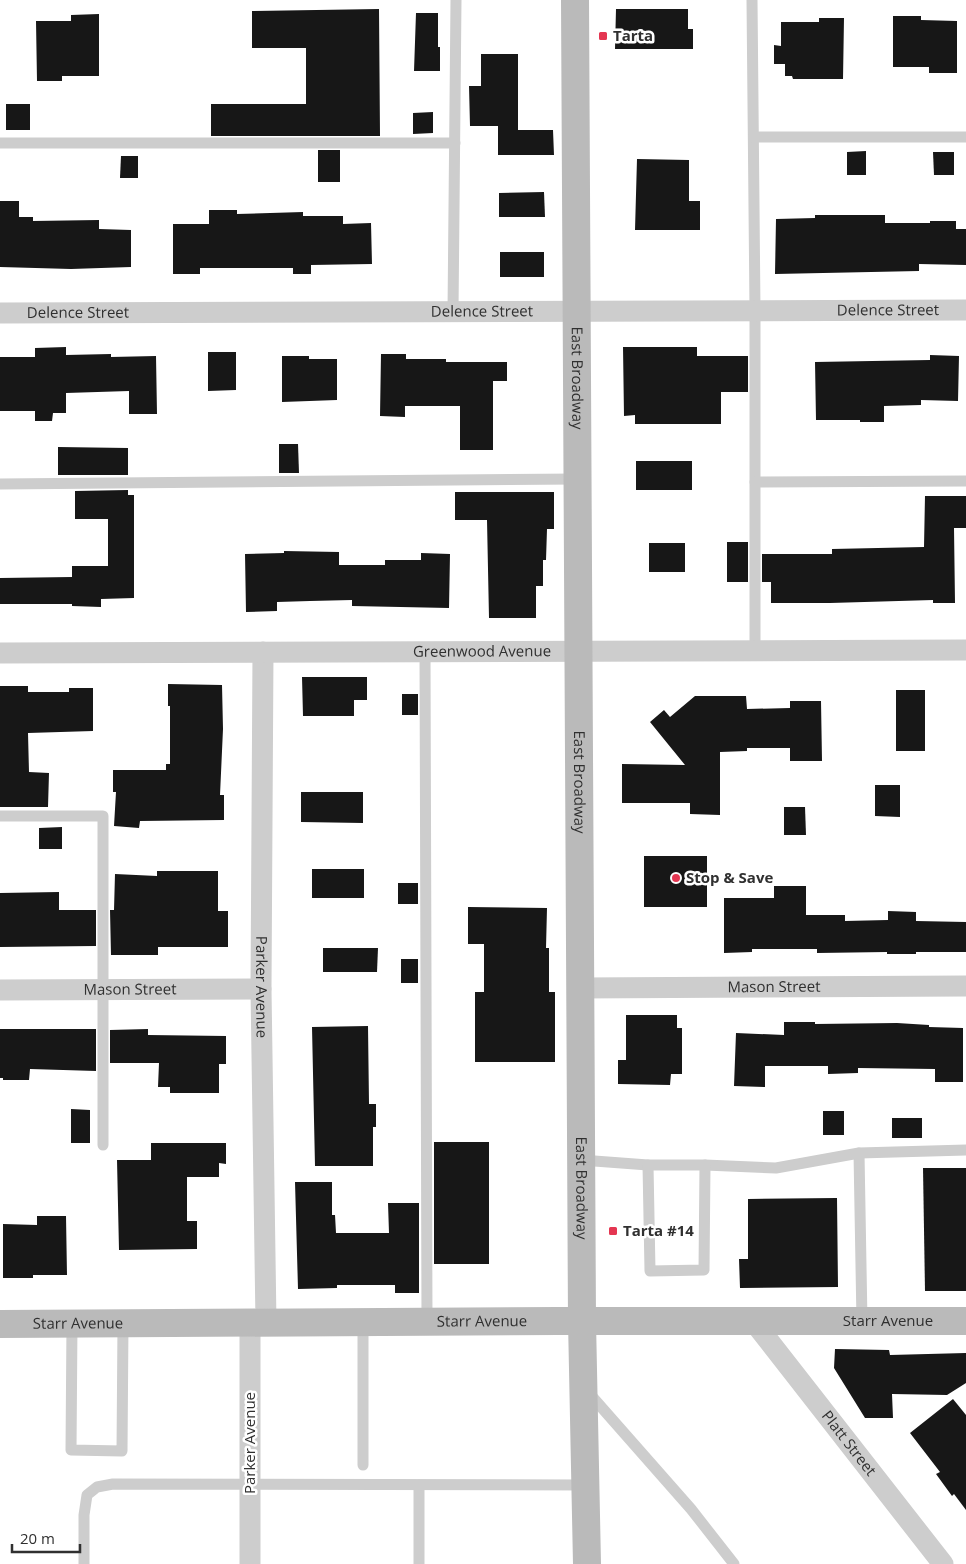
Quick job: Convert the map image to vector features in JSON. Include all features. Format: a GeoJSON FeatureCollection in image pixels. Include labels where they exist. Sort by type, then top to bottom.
{"type":"FeatureCollection","features":[{"type":"Feature","properties":{"kind":"street","name":"East Broadway"},"geometry":{"type":"LineString","coordinates":[[576,0],[582,1321],[586,1564]]}},
{"type":"Feature","properties":{"kind":"street","name":"Delence Street"},"geometry":{"type":"LineString","coordinates":[[0,313],[966,310]]}},
{"type":"Feature","properties":{"kind":"street","name":"Greenwood Avenue"},"geometry":{"type":"LineString","coordinates":[[0,653],[966,650]]}},
{"type":"Feature","properties":{"kind":"street","name":"Parker Avenue"},"geometry":{"type":"LineString","coordinates":[[250,1564],[250,1484],[258,1323],[263,652]]}},
{"type":"Feature","properties":{"kind":"street","name":"Mason Street"},"geometry":{"type":"LineString","coordinates":[[580,988],[966,986]]}},
{"type":"Feature","properties":{"kind":"street","name":"Mason Street"},"geometry":{"type":"LineString","coordinates":[[0,990],[261,989]]}},
{"type":"Feature","properties":{"kind":"street","name":"Starr Avenue"},"geometry":{"type":"LineString","coordinates":[[0,1324],[582,1321],[960,1324]]}},
{"type":"Feature","properties":{"kind":"street","name":"Platt Street"},"geometry":{"type":"LineString","coordinates":[[754,1322],[943,1564]]}},
{"type":"Feature","properties":{"kind":"lane"},"geometry":{"type":"LineString","coordinates":[[454,312],[456,0]]}},
{"type":"Feature","properties":{"kind":"lane"},"geometry":{"type":"LineString","coordinates":[[752,0],[755,310],[755,650]]}},
{"type":"Feature","properties":{"kind":"lane"},"geometry":{"type":"LineString","coordinates":[[754,137],[966,137]]}},
{"type":"Feature","properties":{"kind":"lane"},"geometry":{"type":"LineString","coordinates":[[0,143],[455,143]]}},
{"type":"Feature","properties":{"kind":"lane"},"geometry":{"type":"LineString","coordinates":[[0,484],[578,479]]}},
{"type":"Feature","properties":{"kind":"lane"},"geometry":{"type":"LineString","coordinates":[[755,482],[966,481]]}},
{"type":"Feature","properties":{"kind":"lane"},"geometry":{"type":"LineString","coordinates":[[425,652],[427,1322]]}},
{"type":"Feature","properties":{"kind":"lane"},"geometry":{"type":"LineString","coordinates":[[0,816],[103,816],[103,1145]]}},
{"type":"Feature","properties":{"kind":"lane"},"geometry":{"type":"LineString","coordinates":[[581,1160],[648,1165],[776,1168],[860,1153],[966,1150]]}},
{"type":"Feature","properties":{"kind":"lane"},"geometry":{"type":"LineString","coordinates":[[860,1153],[862,1322]]}},
{"type":"Feature","properties":{"kind":"lane"},"geometry":{"type":"LineString","coordinates":[[648,1165],[650,1271],[704,1270],[705,1165]]}},
{"type":"Feature","properties":{"kind":"lane"},"geometry":{"type":"LineString","coordinates":[[363,1322],[363,1464]]}},
{"type":"Feature","properties":{"kind":"lane"},"geometry":{"type":"LineString","coordinates":[[72,1323],[71,1450],[122,1451],[123,1323]]}},
{"type":"Feature","properties":{"kind":"lane"},"geometry":{"type":"LineString","coordinates":[[583,1386],[691,1509],[734,1564]]}},
{"type":"Feature","properties":{"kind":"lane"},"geometry":{"type":"LineString","coordinates":[[84,1564],[84,1515],[87,1495],[97,1487],[113,1484],[585,1484]]}},
{"type":"Feature","properties":{"kind":"lane"},"geometry":{"type":"LineString","coordinates":[[419,1485],[420,1564]]}},
{"type":"Feature","properties":{"kind":"building"},"geometry":{"type":"Polygon","coordinates":[[[379,9],[380,136],[211,136],[211,104],[306,104],[306,48],[252,48],[252,11],[379,9]]]}},
{"type":"Feature","properties":{"kind":"building"},"geometry":{"type":"Polygon","coordinates":[[[616,9],[688,9],[688,29],[693,29],[693,49],[615,49],[616,9]]]}},
{"type":"Feature","properties":{"kind":"building"},"geometry":{"type":"Polygon","coordinates":[[[416,13],[438,13],[440,71],[414,71],[416,13]]]}},
{"type":"Feature","properties":{"kind":"building"},"geometry":{"type":"Polygon","coordinates":[[[99,14],[99,76],[62,76],[62,81],[37,81],[36,21],[71,21],[71,15],[99,14]]]}},
{"type":"Feature","properties":{"kind":"building"},"geometry":{"type":"Polygon","coordinates":[[[893,16],[921,16],[921,20],[957,21],[957,73],[929,73],[929,67],[893,67],[893,16]]]}},
{"type":"Feature","properties":{"kind":"building"},"geometry":{"type":"Polygon","coordinates":[[[819,18],[844,18],[843,79],[793,79],[792,76],[785,76],[785,64],[774,64],[774,45],[781,46],[781,22],[819,22],[819,18]]]}},
{"type":"Feature","properties":{"kind":"building"},"geometry":{"type":"Polygon","coordinates":[[[481,54],[518,54],[518,130],[553,130],[554,155],[498,155],[498,126],[470,126],[469,86],[481,86],[481,54]]]}},
{"type":"Feature","properties":{"kind":"building"},"geometry":{"type":"Polygon","coordinates":[[[6,104],[30,104],[30,130],[6,130],[6,104]]]}},
{"type":"Feature","properties":{"kind":"building"},"geometry":{"type":"Polygon","coordinates":[[[433,112],[433,133],[413,134],[413,113],[433,112]]]}},
{"type":"Feature","properties":{"kind":"building"},"geometry":{"type":"Polygon","coordinates":[[[318,150],[340,150],[340,182],[318,182],[318,150]]]}},
{"type":"Feature","properties":{"kind":"building"},"geometry":{"type":"Polygon","coordinates":[[[866,151],[866,175],[847,175],[847,152],[866,151]]]}},
{"type":"Feature","properties":{"kind":"building"},"geometry":{"type":"Polygon","coordinates":[[[933,152],[954,152],[954,175],[934,175],[933,152]]]}},
{"type":"Feature","properties":{"kind":"building"},"geometry":{"type":"Polygon","coordinates":[[[121,156],[138,156],[138,178],[120,178],[121,156]]]}},
{"type":"Feature","properties":{"kind":"building"},"geometry":{"type":"Polygon","coordinates":[[[637,159],[689,160],[689,201],[700,201],[700,230],[635,230],[637,159]]]}},
{"type":"Feature","properties":{"kind":"building"},"geometry":{"type":"Polygon","coordinates":[[[544,192],[545,217],[499,217],[499,193],[544,192]]]}},
{"type":"Feature","properties":{"kind":"building"},"geometry":{"type":"Polygon","coordinates":[[[0,201],[19,201],[19,217],[33,217],[33,221],[99,220],[99,229],[131,230],[131,267],[71,269],[0,267],[0,201]]]}},
{"type":"Feature","properties":{"kind":"building"},"geometry":{"type":"Polygon","coordinates":[[[209,210],[237,210],[237,214],[303,212],[303,216],[343,216],[343,224],[371,223],[372,264],[311,265],[311,274],[293,274],[293,268],[200,268],[200,274],[173,274],[173,224],[209,224],[209,210]]]}},
{"type":"Feature","properties":{"kind":"building"},"geometry":{"type":"Polygon","coordinates":[[[815,215],[885,215],[885,223],[956,221],[956,229],[966,229],[966,265],[919,264],[919,271],[775,274],[776,219],[815,218],[815,215]]]}},
{"type":"Feature","properties":{"kind":"building"},"geometry":{"type":"Polygon","coordinates":[[[500,252],[544,252],[544,277],[500,277],[500,252]]]}},
{"type":"Feature","properties":{"kind":"building"},"geometry":{"type":"Polygon","coordinates":[[[66,347],[66,355],[156,356],[157,414],[129,414],[129,391],[66,393],[66,413],[53,413],[52,421],[35,421],[35,411],[0,411],[0,357],[35,357],[35,348],[66,347]]]}},
{"type":"Feature","properties":{"kind":"building"},"geometry":{"type":"Polygon","coordinates":[[[623,347],[697,347],[697,356],[748,356],[748,392],[721,392],[721,424],[635,424],[635,415],[624,416],[623,347]]]}},
{"type":"Feature","properties":{"kind":"building"},"geometry":{"type":"Polygon","coordinates":[[[208,352],[236,352],[236,390],[208,391],[208,352]]]}},
{"type":"Feature","properties":{"kind":"building"},"geometry":{"type":"Polygon","coordinates":[[[381,354],[406,354],[406,359],[446,359],[446,362],[507,362],[507,381],[493,381],[493,450],[460,450],[460,406],[405,406],[405,417],[380,416],[381,354]]]}},
{"type":"Feature","properties":{"kind":"building"},"geometry":{"type":"Polygon","coordinates":[[[930,355],[959,356],[958,401],[921,400],[921,405],[884,406],[884,422],[816,420],[815,362],[930,360],[930,355]]]}},
{"type":"Feature","properties":{"kind":"building"},"geometry":{"type":"Polygon","coordinates":[[[282,356],[309,356],[309,359],[337,359],[337,400],[282,402],[282,356]]]}},
{"type":"Feature","properties":{"kind":"building"},"geometry":{"type":"Polygon","coordinates":[[[279,444],[298,444],[299,473],[279,473],[279,444]]]}},
{"type":"Feature","properties":{"kind":"building"},"geometry":{"type":"Polygon","coordinates":[[[58,447],[128,448],[128,475],[58,475],[58,447]]]}},
{"type":"Feature","properties":{"kind":"building"},"geometry":{"type":"Polygon","coordinates":[[[636,461],[692,461],[692,490],[636,490],[636,461]]]}},
{"type":"Feature","properties":{"kind":"building"},"geometry":{"type":"Polygon","coordinates":[[[128,490],[128,495],[134,495],[134,598],[101,599],[101,607],[72,606],[72,604],[0,604],[0,578],[72,577],[72,566],[108,566],[108,519],[75,519],[75,491],[128,490]]]}},
{"type":"Feature","properties":{"kind":"building"},"geometry":{"type":"Polygon","coordinates":[[[455,492],[554,492],[554,529],[547,529],[546,560],[543,560],[543,586],[536,586],[536,618],[489,618],[487,520],[455,520],[455,492]]]}},
{"type":"Feature","properties":{"kind":"building"},"geometry":{"type":"Polygon","coordinates":[[[925,496],[966,496],[966,528],[954,528],[955,603],[933,603],[933,600],[771,603],[771,582],[762,582],[762,554],[832,554],[832,549],[924,547],[925,496]]]}},
{"type":"Feature","properties":{"kind":"building"},"geometry":{"type":"Polygon","coordinates":[[[727,542],[748,542],[748,582],[727,582],[727,542]]]}},
{"type":"Feature","properties":{"kind":"building"},"geometry":{"type":"Polygon","coordinates":[[[649,543],[685,543],[685,572],[649,572],[649,543]]]}},
{"type":"Feature","properties":{"kind":"building"},"geometry":{"type":"Polygon","coordinates":[[[284,551],[339,552],[339,565],[385,565],[385,560],[421,560],[421,553],[450,554],[449,608],[352,606],[352,600],[277,602],[277,611],[246,612],[245,554],[284,553],[284,551]]]}},
{"type":"Feature","properties":{"kind":"building"},"geometry":{"type":"Polygon","coordinates":[[[302,677],[367,677],[367,700],[354,700],[354,716],[303,716],[302,677]]]}},
{"type":"Feature","properties":{"kind":"building"},"geometry":{"type":"Polygon","coordinates":[[[168,684],[222,685],[223,729],[220,795],[224,795],[224,820],[140,821],[139,828],[114,826],[116,792],[113,792],[113,770],[166,770],[166,764],[170,764],[168,684]]]}},
{"type":"Feature","properties":{"kind":"building"},"geometry":{"type":"Polygon","coordinates":[[[0,686],[28,686],[28,692],[69,692],[69,688],[93,688],[93,731],[28,733],[29,772],[49,773],[48,807],[0,807],[0,686]]]}},
{"type":"Feature","properties":{"kind":"building"},"geometry":{"type":"Polygon","coordinates":[[[896,690],[925,690],[925,751],[896,751],[896,690]]]}},
{"type":"Feature","properties":{"kind":"building"},"geometry":{"type":"Polygon","coordinates":[[[402,694],[418,694],[418,715],[402,715],[402,694]]]}},
{"type":"Feature","properties":{"kind":"building"},"geometry":{"type":"Polygon","coordinates":[[[695,696],[746,696],[747,709],[790,708],[790,701],[821,701],[822,761],[790,761],[790,748],[747,748],[747,751],[720,752],[720,815],[690,814],[690,803],[622,803],[622,764],[685,765],[650,722],[664,710],[670,717],[695,696]]]}},
{"type":"Feature","properties":{"kind":"building"},"geometry":{"type":"Polygon","coordinates":[[[875,785],[900,785],[900,817],[875,816],[875,785]]]}},
{"type":"Feature","properties":{"kind":"building"},"geometry":{"type":"Polygon","coordinates":[[[301,792],[363,792],[363,823],[301,822],[301,792]]]}},
{"type":"Feature","properties":{"kind":"building"},"geometry":{"type":"Polygon","coordinates":[[[784,807],[805,807],[806,835],[784,835],[784,807]]]}},
{"type":"Feature","properties":{"kind":"building"},"geometry":{"type":"Polygon","coordinates":[[[62,827],[62,849],[39,849],[39,828],[62,827]]]}},
{"type":"Feature","properties":{"kind":"building"},"geometry":{"type":"Polygon","coordinates":[[[644,856],[707,856],[707,907],[644,907],[644,856]]]}},
{"type":"Feature","properties":{"kind":"building"},"geometry":{"type":"Polygon","coordinates":[[[312,869],[364,869],[364,898],[312,898],[312,869]]]}},
{"type":"Feature","properties":{"kind":"building"},"geometry":{"type":"Polygon","coordinates":[[[157,871],[218,871],[218,911],[228,911],[228,947],[158,947],[158,955],[111,955],[110,910],[114,910],[115,874],[157,876],[157,871]]]}},
{"type":"Feature","properties":{"kind":"building"},"geometry":{"type":"Polygon","coordinates":[[[398,883],[418,883],[418,904],[398,904],[398,883]]]}},
{"type":"Feature","properties":{"kind":"building"},"geometry":{"type":"Polygon","coordinates":[[[774,886],[806,886],[806,915],[845,915],[845,921],[888,920],[888,911],[916,912],[916,921],[966,922],[966,952],[887,954],[887,952],[817,953],[817,949],[752,949],[752,952],[724,953],[724,898],[774,898],[774,886]]]}},
{"type":"Feature","properties":{"kind":"building"},"geometry":{"type":"Polygon","coordinates":[[[59,892],[59,910],[96,910],[96,946],[0,947],[0,893],[59,892]]]}},
{"type":"Feature","properties":{"kind":"building"},"geometry":{"type":"Polygon","coordinates":[[[468,907],[547,908],[546,948],[549,948],[549,992],[555,992],[555,1062],[475,1062],[475,992],[484,992],[484,944],[468,944],[468,907]]]}},
{"type":"Feature","properties":{"kind":"building"},"geometry":{"type":"Polygon","coordinates":[[[323,948],[378,948],[377,972],[323,972],[323,948]]]}},
{"type":"Feature","properties":{"kind":"building"},"geometry":{"type":"Polygon","coordinates":[[[401,959],[418,959],[418,983],[401,983],[401,959]]]}},
{"type":"Feature","properties":{"kind":"building"},"geometry":{"type":"Polygon","coordinates":[[[626,1015],[677,1015],[677,1028],[682,1028],[682,1074],[671,1074],[670,1085],[618,1084],[618,1060],[626,1060],[626,1015]]]}},
{"type":"Feature","properties":{"kind":"building"},"geometry":{"type":"Polygon","coordinates":[[[784,1022],[815,1022],[815,1024],[897,1023],[929,1025],[929,1027],[963,1028],[963,1082],[935,1082],[935,1069],[858,1068],[858,1073],[828,1074],[828,1066],[765,1066],[765,1087],[734,1086],[736,1033],[784,1035],[784,1022]]]}},
{"type":"Feature","properties":{"kind":"building"},"geometry":{"type":"Polygon","coordinates":[[[368,1026],[369,1104],[376,1104],[376,1127],[373,1127],[373,1166],[315,1166],[312,1027],[368,1026]]]}},
{"type":"Feature","properties":{"kind":"building"},"geometry":{"type":"Polygon","coordinates":[[[0,1029],[96,1029],[96,1071],[30,1069],[29,1080],[3,1080],[3,1078],[0,1078],[0,1029]]]}},
{"type":"Feature","properties":{"kind":"building"},"geometry":{"type":"Polygon","coordinates":[[[148,1029],[148,1035],[226,1036],[226,1064],[219,1064],[219,1093],[170,1093],[170,1087],[158,1087],[159,1063],[110,1063],[110,1030],[148,1029]]]}},
{"type":"Feature","properties":{"kind":"building"},"geometry":{"type":"Polygon","coordinates":[[[71,1109],[90,1110],[90,1143],[71,1143],[71,1109]]]}},
{"type":"Feature","properties":{"kind":"building"},"geometry":{"type":"Polygon","coordinates":[[[823,1111],[844,1111],[844,1135],[823,1135],[823,1111]]]}},
{"type":"Feature","properties":{"kind":"building"},"geometry":{"type":"Polygon","coordinates":[[[892,1118],[922,1118],[922,1138],[892,1138],[892,1118]]]}},
{"type":"Feature","properties":{"kind":"building"},"geometry":{"type":"Polygon","coordinates":[[[434,1142],[489,1142],[489,1264],[434,1264],[434,1142]]]}},
{"type":"Feature","properties":{"kind":"building"},"geometry":{"type":"Polygon","coordinates":[[[151,1143],[226,1143],[226,1164],[219,1163],[219,1177],[187,1177],[187,1221],[197,1221],[197,1249],[119,1250],[117,1160],[151,1160],[151,1143]]]}},
{"type":"Feature","properties":{"kind":"building"},"geometry":{"type":"Polygon","coordinates":[[[923,1168],[966,1168],[966,1291],[925,1291],[923,1168]]]}},
{"type":"Feature","properties":{"kind":"building"},"geometry":{"type":"Polygon","coordinates":[[[295,1182],[332,1182],[332,1215],[335,1215],[336,1233],[389,1233],[388,1203],[419,1203],[419,1293],[395,1293],[395,1285],[337,1285],[337,1288],[298,1289],[295,1182]]]}},
{"type":"Feature","properties":{"kind":"building"},"geometry":{"type":"Polygon","coordinates":[[[837,1198],[838,1287],[740,1288],[739,1259],[748,1259],[748,1199],[837,1198]]]}},
{"type":"Feature","properties":{"kind":"building"},"geometry":{"type":"Polygon","coordinates":[[[37,1216],[66,1216],[67,1275],[33,1275],[33,1278],[3,1278],[3,1224],[37,1225],[37,1216]]]}},
{"type":"Feature","properties":{"kind":"building"},"geometry":{"type":"Polygon","coordinates":[[[835,1349],[889,1350],[890,1355],[966,1353],[966,1383],[947,1395],[892,1394],[893,1418],[865,1418],[834,1368],[835,1349]]]}},
{"type":"Feature","properties":{"kind":"building"},"geometry":{"type":"Polygon","coordinates":[[[953,1399],[966,1415],[966,1510],[954,1494],[952,1496],[936,1474],[940,1472],[910,1433],[953,1399]]]}},
{"type":"Feature","properties":{"kind":"place","name":"Tarta"},"geometry":{"type":"Point","coordinates":[603,36]}},
{"type":"Feature","properties":{"kind":"place","name":"Stop & Save"},"geometry":{"type":"Point","coordinates":[676,878]}},
{"type":"Feature","properties":{"kind":"place","name":"Tarta #14"},"geometry":{"type":"Point","coordinates":[613,1231]}}]}
